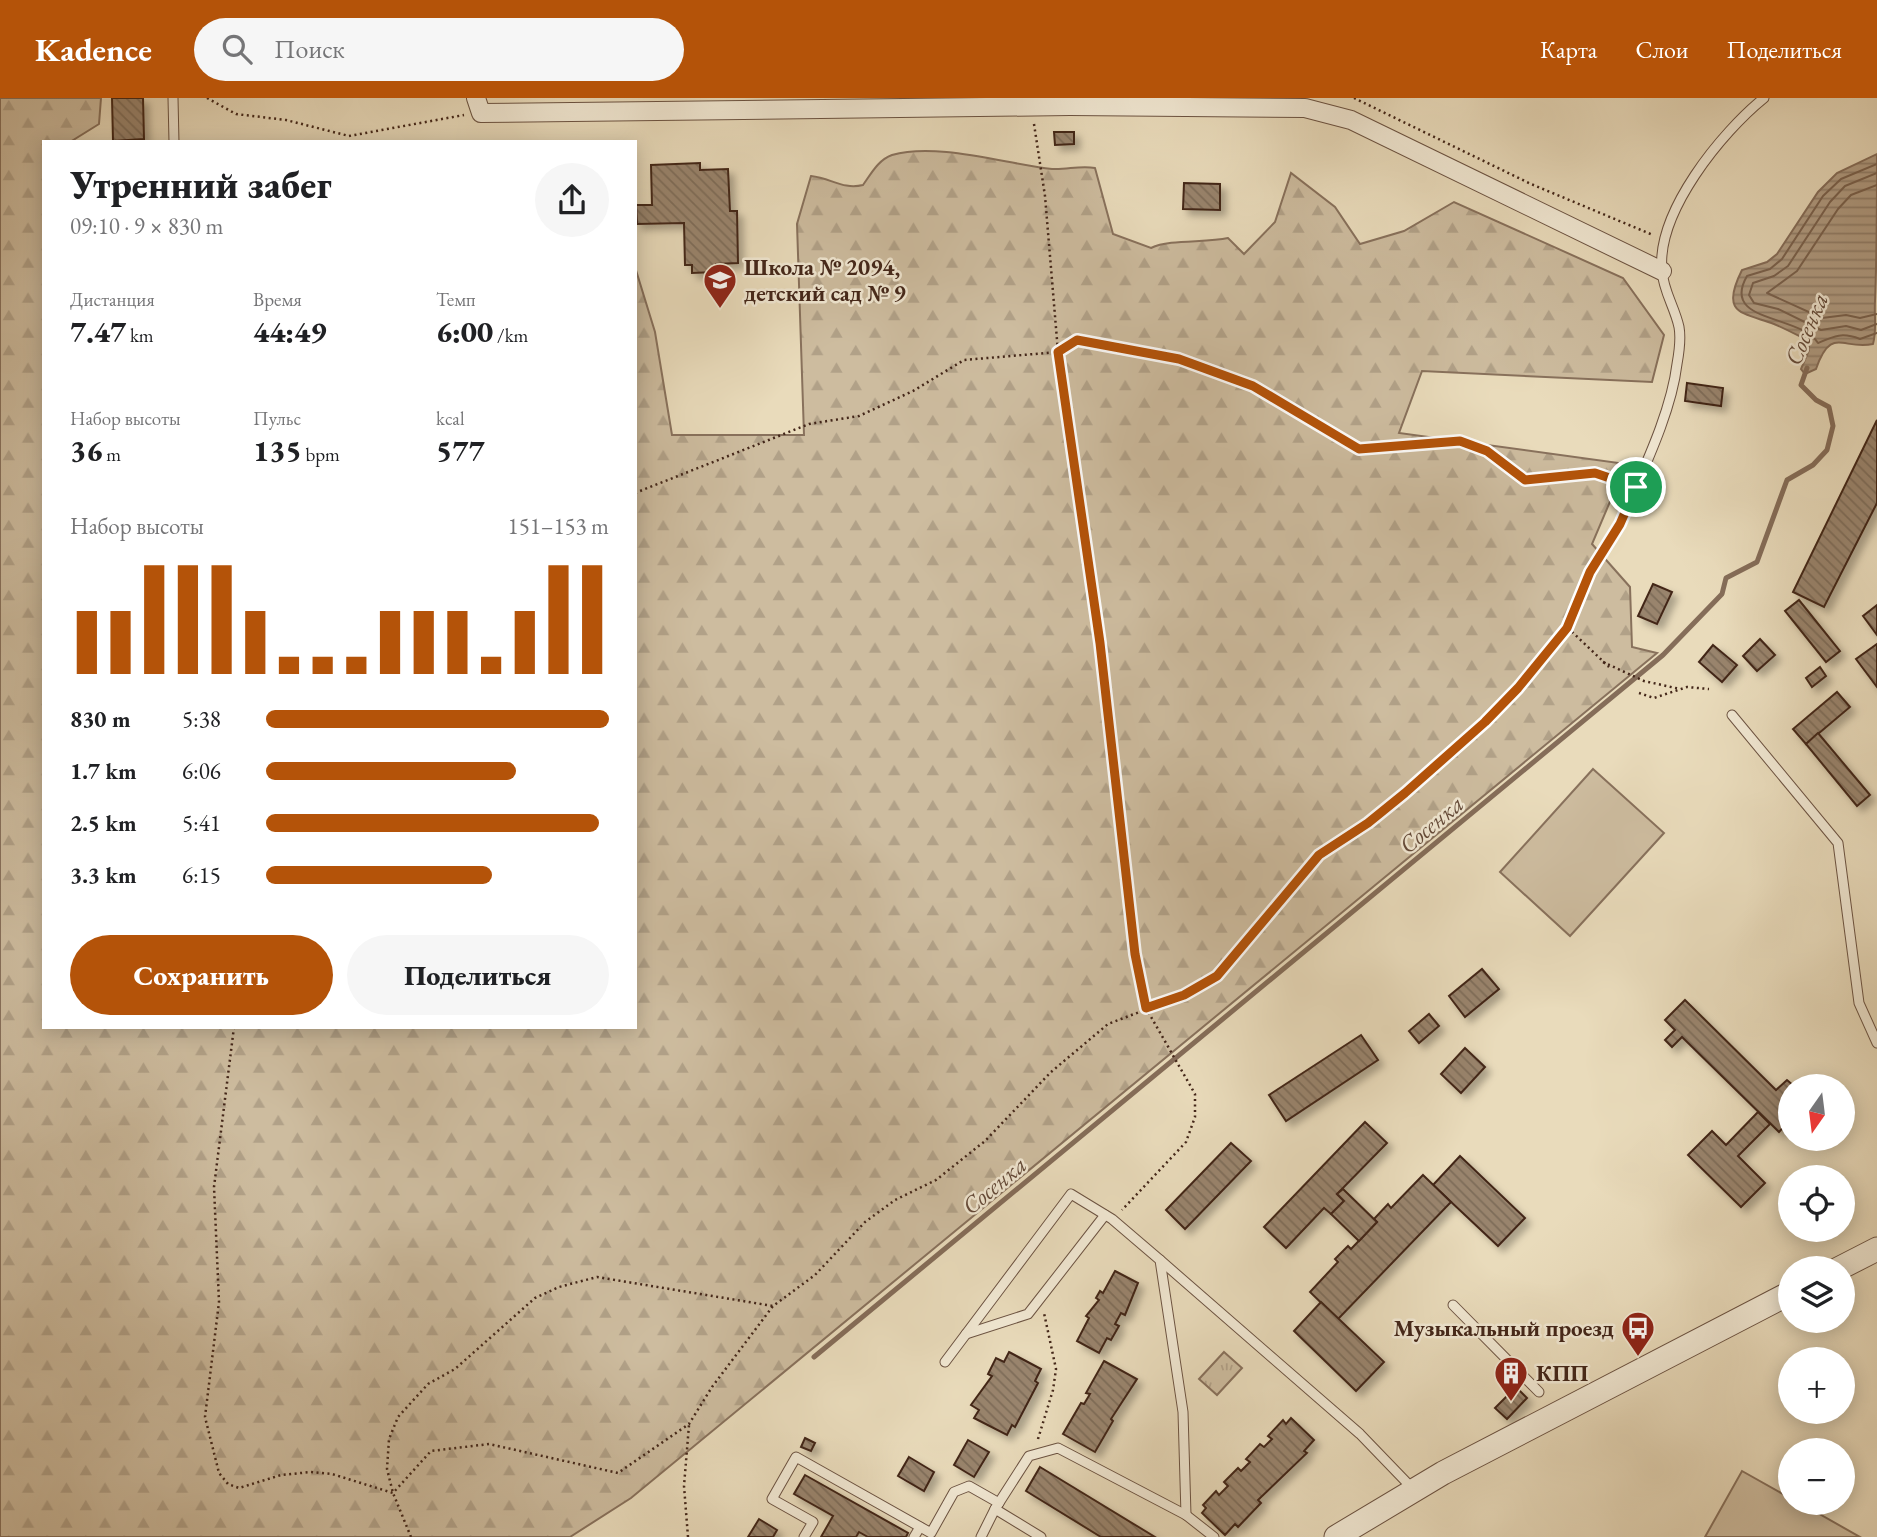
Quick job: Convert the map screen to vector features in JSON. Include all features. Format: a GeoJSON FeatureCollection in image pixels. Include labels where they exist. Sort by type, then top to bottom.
{"type":"FeatureCollection","features":[{"type":"Feature","properties":{"kind":"street"},"geometry":{"type":"LineString","coordinates":[[478,105],[818,103],[1030,106],[1071,102],[1305,108],[1329,105],[1351,120],[1662,271]]}},
{"type":"Feature","properties":{"kind":"street"},"geometry":{"type":"LineString","coordinates":[[1855,1260],[1877,1249]]}},
{"type":"Feature","properties":{"kind":"street"},"geometry":{"type":"LineString","coordinates":[[1336,1537],[1414,1490],[1778,1299]]}},
{"type":"Feature","properties":{"kind":"lane"},"geometry":{"type":"LineString","coordinates":[[173,98],[174,140]]}},
{"type":"Feature","properties":{"kind":"lane"},"geometry":{"type":"LineString","coordinates":[[1620,524],[1666,408],[1677,366],[1679,329],[1662,271],[1666,240],[1680,198],[1743,114],[1764,98]]}},
{"type":"Feature","properties":{"kind":"lane"},"geometry":{"type":"LineString","coordinates":[[1732,715],[1838,844],[1859,1003],[1877,1043]]}},
{"type":"Feature","properties":{"kind":"lane"},"geometry":{"type":"LineString","coordinates":[[945,1362],[1071,1194],[1108,1217],[1160,1260],[1360,1434],[1414,1490]]}},
{"type":"Feature","properties":{"kind":"lane"},"geometry":{"type":"LineString","coordinates":[[966,1334],[1028,1314],[1108,1217]]}},
{"type":"Feature","properties":{"kind":"lane"},"geometry":{"type":"LineString","coordinates":[[1160,1260],[1182,1412],[1186,1515]]}},
{"type":"Feature","properties":{"kind":"lane"},"geometry":{"type":"LineString","coordinates":[[1453,1305],[1539,1392]]}},
{"type":"Feature","properties":{"kind":"lane"},"geometry":{"type":"LineString","coordinates":[[981,1537],[1029,1456],[1058,1448],[1186,1515],[1214,1537]]}},
{"type":"Feature","properties":{"kind":"lane"},"geometry":{"type":"LineString","coordinates":[[804,1537],[813,1522],[772,1499],[796,1457],[931,1533],[954,1492],[969,1486],[1041,1537]]}},
{"type":"Feature","properties":{"kind":"lane"},"geometry":{"type":"LineString","coordinates":[[914,1537],[920,1527]]}},
{"type":"Feature","properties":{"kind":"path"},"geometry":{"type":"LineString","coordinates":[[207,98],[236,114],[286,120],[349,136],[478,105]]}},
{"type":"Feature","properties":{"kind":"path"},"geometry":{"type":"LineString","coordinates":[[1354,98],[1531,184],[1666,240]]}},
{"type":"Feature","properties":{"kind":"path"},"geometry":{"type":"LineString","coordinates":[[1030,106],[1045,196],[1058,352],[1100,643],[1135,954],[1146,1008],[1195,1094],[1195,1117],[1186,1142],[1161,1172],[1108,1217]]}},
{"type":"Feature","properties":{"kind":"path"},"geometry":{"type":"LineString","coordinates":[[637,492],[809,424],[859,416],[913,391],[964,360],[1058,352],[1077,340],[1179,359],[1253,386],[1359,449],[1460,441],[1487,451],[1525,480],[1595,473],[1636,487]]}},
{"type":"Feature","properties":{"kind":"path"},"geometry":{"type":"LineString","coordinates":[[393,1493],[431,1451],[489,1444],[618,1473],[689,1424],[712,1387],[773,1306],[815,1275],[865,1222],[895,1200],[936,1180],[985,1141],[1051,1072],[1108,1024],[1184,995],[1217,976],[1319,855],[1368,823],[1485,722],[1550,652],[1567,628],[1590,572],[1620,524]]}},
{"type":"Feature","properties":{"kind":"path"},"geometry":{"type":"LineString","coordinates":[[1567,628],[1609,667]]}},
{"type":"Feature","properties":{"kind":"path"},"geometry":{"type":"LineString","coordinates":[[1603,662],[1644,681],[1680,689],[1709,690]]}},
{"type":"Feature","properties":{"kind":"path"},"geometry":{"type":"LineString","coordinates":[[1639,693],[1654,698],[1680,689]]}},
{"type":"Feature","properties":{"kind":"path"},"geometry":{"type":"LineString","coordinates":[[234,1029],[214,1187],[219,1302],[205,1417],[219,1473],[228,1484],[239,1488],[281,1475],[311,1472],[332,1474],[393,1493]]}},
{"type":"Feature","properties":{"kind":"path"},"geometry":{"type":"LineString","coordinates":[[411,1537],[393,1493],[387,1451],[398,1417],[428,1384],[455,1369],[535,1298],[559,1287],[597,1277],[773,1306]]}},
{"type":"Feature","properties":{"kind":"path"},"geometry":{"type":"LineString","coordinates":[[1029,1456],[1053,1391],[1055,1369],[1045,1328],[1042,1296]]}},
{"type":"Feature","properties":{"kind":"path"},"geometry":{"type":"LineString","coordinates":[[688,1537],[684,1486],[689,1424]]}},
{"type":"Feature","properties":{"kind":"green space"},"geometry":{"type":"Polygon","coordinates":[[[0,98],[101,98],[99,124],[73,140],[42,140],[42,1029],[637,1029],[637,274],[655,332],[672,435],[804,435],[797,224],[811,176],[843,185],[863,185],[887,157],[930,151],[972,155],[1052,169],[1095,168],[1113,234],[1151,248],[1168,243],[1228,238],[1244,254],[1275,222],[1291,173],[1335,207],[1360,244],[1404,231],[1454,202],[1623,278],[1664,335],[1652,382],[1422,371],[1399,433],[1626,464],[1592,544],[1630,587],[1632,647],[1657,653],[631,1498],[570,1537],[0,1537],[0,98]]]}},
{"type":"Feature","properties":{"kind":"green space"},"geometry":{"type":"Polygon","coordinates":[[[1593,769],[1664,833],[1570,936],[1500,872],[1593,769]]]}},
{"type":"Feature","properties":{"kind":"green space"},"geometry":{"type":"Polygon","coordinates":[[[1224,1352],[1242,1368],[1217,1395],[1199,1379],[1224,1352]]]}},
{"type":"Feature","properties":{"kind":"green space"},"geometry":{"type":"Polygon","coordinates":[[[1742,1471],[1778,1491],[1778,1515],[1821,1515],[1860,1537],[1705,1537],[1742,1471]]]}},
{"type":"Feature","properties":{"kind":"water"},"geometry":{"type":"Polygon","coordinates":[[[1877,154],[1873,344],[1832,344],[1821,356],[1816,369],[1805,374],[1801,369],[1809,350],[1809,341],[1737,309],[1733,295],[1736,284],[1742,270],[1767,262],[1777,254],[1818,192],[1837,173],[1877,154]]]}},
{"type":"Feature","properties":{"kind":"building"},"geometry":{"type":"Polygon","coordinates":[[[112,98],[143,98],[144,139],[113,140],[112,98]]]}},
{"type":"Feature","properties":{"kind":"building"},"geometry":{"type":"Polygon","coordinates":[[[1054,132],[1074,132],[1074,144],[1055,145],[1054,132]]]}},
{"type":"Feature","properties":{"kind":"building"},"geometry":{"type":"Polygon","coordinates":[[[700,163],[700,170],[728,169],[730,211],[737,211],[738,263],[716,264],[716,272],[692,273],[692,265],[685,265],[684,223],[637,224],[637,205],[652,205],[651,165],[700,163]]]}},
{"type":"Feature","properties":{"kind":"building"},"geometry":{"type":"Polygon","coordinates":[[[1184,183],[1220,184],[1220,210],[1183,209],[1184,183]]]}},
{"type":"Feature","properties":{"kind":"building"},"geometry":{"type":"Polygon","coordinates":[[[1687,383],[1723,388],[1721,406],[1685,401],[1687,383]]]}},
{"type":"Feature","properties":{"kind":"building"},"geometry":{"type":"Polygon","coordinates":[[[1877,420],[1877,503],[1824,607],[1793,592],[1877,420]]]}},
{"type":"Feature","properties":{"kind":"building"},"geometry":{"type":"Polygon","coordinates":[[[1653,584],[1672,592],[1657,624],[1638,616],[1653,584]]]}},
{"type":"Feature","properties":{"kind":"building"},"geometry":{"type":"Polygon","coordinates":[[[1799,600],[1840,651],[1826,662],[1785,611],[1799,600]]]}},
{"type":"Feature","properties":{"kind":"building"},"geometry":{"type":"Polygon","coordinates":[[[1877,605],[1877,635],[1863,616],[1877,605]]]}},
{"type":"Feature","properties":{"kind":"building"},"geometry":{"type":"Polygon","coordinates":[[[1760,639],[1775,655],[1757,671],[1743,656],[1760,639]]]}},
{"type":"Feature","properties":{"kind":"building"},"geometry":{"type":"Polygon","coordinates":[[[1877,644],[1877,687],[1856,659],[1877,644]]]}},
{"type":"Feature","properties":{"kind":"building"},"geometry":{"type":"Polygon","coordinates":[[[1713,645],[1737,665],[1722,682],[1699,662],[1713,645]]]}},
{"type":"Feature","properties":{"kind":"building"},"geometry":{"type":"Polygon","coordinates":[[[1820,667],[1826,676],[1812,687],[1806,678],[1820,667]]]}},
{"type":"Feature","properties":{"kind":"building"},"geometry":{"type":"Polygon","coordinates":[[[1837,692],[1850,707],[1806,744],[1793,729],[1837,692]]]}},
{"type":"Feature","properties":{"kind":"building"},"geometry":{"type":"Polygon","coordinates":[[[1818,733],[1870,795],[1857,806],[1806,744],[1818,733]]]}},
{"type":"Feature","properties":{"kind":"building"},"geometry":{"type":"Polygon","coordinates":[[[1482,969],[1499,989],[1465,1017],[1449,996],[1482,969]]]}},
{"type":"Feature","properties":{"kind":"building"},"geometry":{"type":"Polygon","coordinates":[[[1685,1000],[1776,1090],[1778,1088],[1778,1131],[1682,1037],[1672,1047],[1665,1040],[1675,1030],[1665,1020],[1685,1000]]]}},
{"type":"Feature","properties":{"kind":"building"},"geometry":{"type":"Polygon","coordinates":[[[1429,1014],[1439,1026],[1419,1043],[1409,1031],[1429,1014]]]}},
{"type":"Feature","properties":{"kind":"building"},"geometry":{"type":"Polygon","coordinates":[[[1361,1035],[1378,1060],[1286,1121],[1269,1095],[1361,1035]]]}},
{"type":"Feature","properties":{"kind":"building"},"geometry":{"type":"Polygon","coordinates":[[[1465,1048],[1485,1067],[1461,1093],[1441,1074],[1465,1048]]]}},
{"type":"Feature","properties":{"kind":"building"},"geometry":{"type":"Polygon","coordinates":[[[1758,1112],[1770,1124],[1738,1156],[1765,1183],[1741,1207],[1688,1155],[1712,1131],[1726,1145],[1758,1112]]]}},
{"type":"Feature","properties":{"kind":"building"},"geometry":{"type":"Polygon","coordinates":[[[1365,1122],[1387,1143],[1337,1194],[1344,1201],[1331,1214],[1324,1208],[1286,1248],[1264,1227],[1365,1122]]]}},
{"type":"Feature","properties":{"kind":"building"},"geometry":{"type":"Polygon","coordinates":[[[1231,1143],[1251,1161],[1185,1229],[1166,1210],[1231,1143]]]}},
{"type":"Feature","properties":{"kind":"building"},"geometry":{"type":"Polygon","coordinates":[[[1460,1156],[1525,1218],[1498,1246],[1433,1185],[1460,1156]]]}},
{"type":"Feature","properties":{"kind":"building"},"geometry":{"type":"Polygon","coordinates":[[[1423,1175],[1451,1202],[1338,1319],[1310,1292],[1338,1262],[1335,1259],[1348,1246],[1351,1249],[1377,1222],[1374,1219],[1388,1204],[1391,1208],[1423,1175]]]}},
{"type":"Feature","properties":{"kind":"building"},"geometry":{"type":"Polygon","coordinates":[[[1343,1189],[1377,1222],[1359,1241],[1331,1214],[1344,1201],[1337,1194],[1343,1189]]]}},
{"type":"Feature","properties":{"kind":"building"},"geometry":{"type":"Polygon","coordinates":[[[1115,1271],[1138,1283],[1125,1315],[1121,1313],[1115,1324],[1119,1326],[1111,1340],[1107,1338],[1099,1353],[1077,1341],[1089,1318],[1086,1316],[1099,1300],[1096,1298],[1100,1291],[1103,1293],[1115,1271]]]}},
{"type":"Feature","properties":{"kind":"building"},"geometry":{"type":"Polygon","coordinates":[[[1321,1302],[1384,1362],[1356,1391],[1294,1331],[1321,1302]]]}},
{"type":"Feature","properties":{"kind":"building"},"geometry":{"type":"Polygon","coordinates":[[[1009,1352],[1041,1369],[1035,1381],[1038,1383],[1015,1427],[1012,1425],[1007,1435],[974,1418],[979,1410],[971,1405],[992,1376],[988,1374],[996,1358],[1004,1362],[1009,1352]]]}},
{"type":"Feature","properties":{"kind":"building"},"geometry":{"type":"Polygon","coordinates":[[[1104,1361],[1137,1379],[1111,1419],[1113,1421],[1095,1452],[1063,1434],[1081,1403],[1084,1404],[1090,1394],[1086,1393],[1104,1361]]]}},
{"type":"Feature","properties":{"kind":"building","name":"КПП"},"geometry":{"type":"Polygon","coordinates":[[[1516,1387],[1527,1398],[1507,1419],[1495,1408],[1516,1387]]]}},
{"type":"Feature","properties":{"kind":"building"},"geometry":{"type":"Polygon","coordinates":[[[1291,1418],[1314,1440],[1304,1451],[1307,1453],[1258,1500],[1261,1503],[1238,1527],[1235,1524],[1225,1535],[1202,1513],[1206,1508],[1203,1505],[1216,1491],[1219,1495],[1228,1486],[1224,1482],[1238,1468],[1241,1471],[1250,1462],[1246,1459],[1260,1444],[1264,1447],[1272,1439],[1268,1436],[1283,1420],[1286,1424],[1291,1418]]]}},
{"type":"Feature","properties":{"kind":"building"},"geometry":{"type":"Polygon","coordinates":[[[805,1438],[815,1443],[811,1451],[801,1447],[805,1438]]]}},
{"type":"Feature","properties":{"kind":"building"},"geometry":{"type":"Polygon","coordinates":[[[968,1440],[989,1452],[974,1477],[954,1465],[968,1440]]]}},
{"type":"Feature","properties":{"kind":"building"},"geometry":{"type":"Polygon","coordinates":[[[909,1457],[934,1472],[924,1491],[898,1476],[909,1457]]]}},
{"type":"Feature","properties":{"kind":"building"},"geometry":{"type":"Polygon","coordinates":[[[1040,1467],[1155,1537],[1101,1537],[1026,1491],[1040,1467]]]}},
{"type":"Feature","properties":{"kind":"building"},"geometry":{"type":"Polygon","coordinates":[[[805,1475],[908,1533],[906,1537],[868,1537],[859,1532],[856,1537],[821,1537],[833,1516],[794,1494],[805,1475]]]}},
{"type":"Feature","properties":{"kind":"building"},"geometry":{"type":"Polygon","coordinates":[[[759,1519],[777,1530],[773,1537],[748,1537],[759,1519]]]}},
{"type":"Feature","properties":{"kind":"waterway","name":"Сосенка"},"geometry":{"type":"LineString","coordinates":[[814,1357],[1663,655],[1722,594],[1726,578],[1757,562],[1787,480],[1813,465],[1827,450],[1833,426],[1829,407],[1816,400],[1801,385],[1807,368]]}},
{"type":"Feature","properties":{"kind":"place","name":"Школа № 2094, детский сад № 9"},"geometry":{"type":"Point","coordinates":[720,310]}},
{"type":"Feature","properties":{"kind":"place","name":"Музыкальный проезд"},"geometry":{"type":"Point","coordinates":[1638,1358]}},
{"type":"Feature","properties":{"kind":"place","name":"КПП"},"geometry":{"type":"Point","coordinates":[1511,1403]}},
{"type":"Feature","properties":{"kind":"route"},"geometry":{"type":"LineString","coordinates":[[1077,340],[1179,359],[1253,386],[1359,449],[1460,441],[1487,451],[1525,480],[1595,473],[1636,487],[1620,524],[1590,572],[1567,628],[1518,688],[1485,722],[1405,793],[1368,823],[1319,855],[1217,976],[1184,995],[1146,1008],[1135,954],[1100,643],[1058,352],[1077,340]]}}]}
